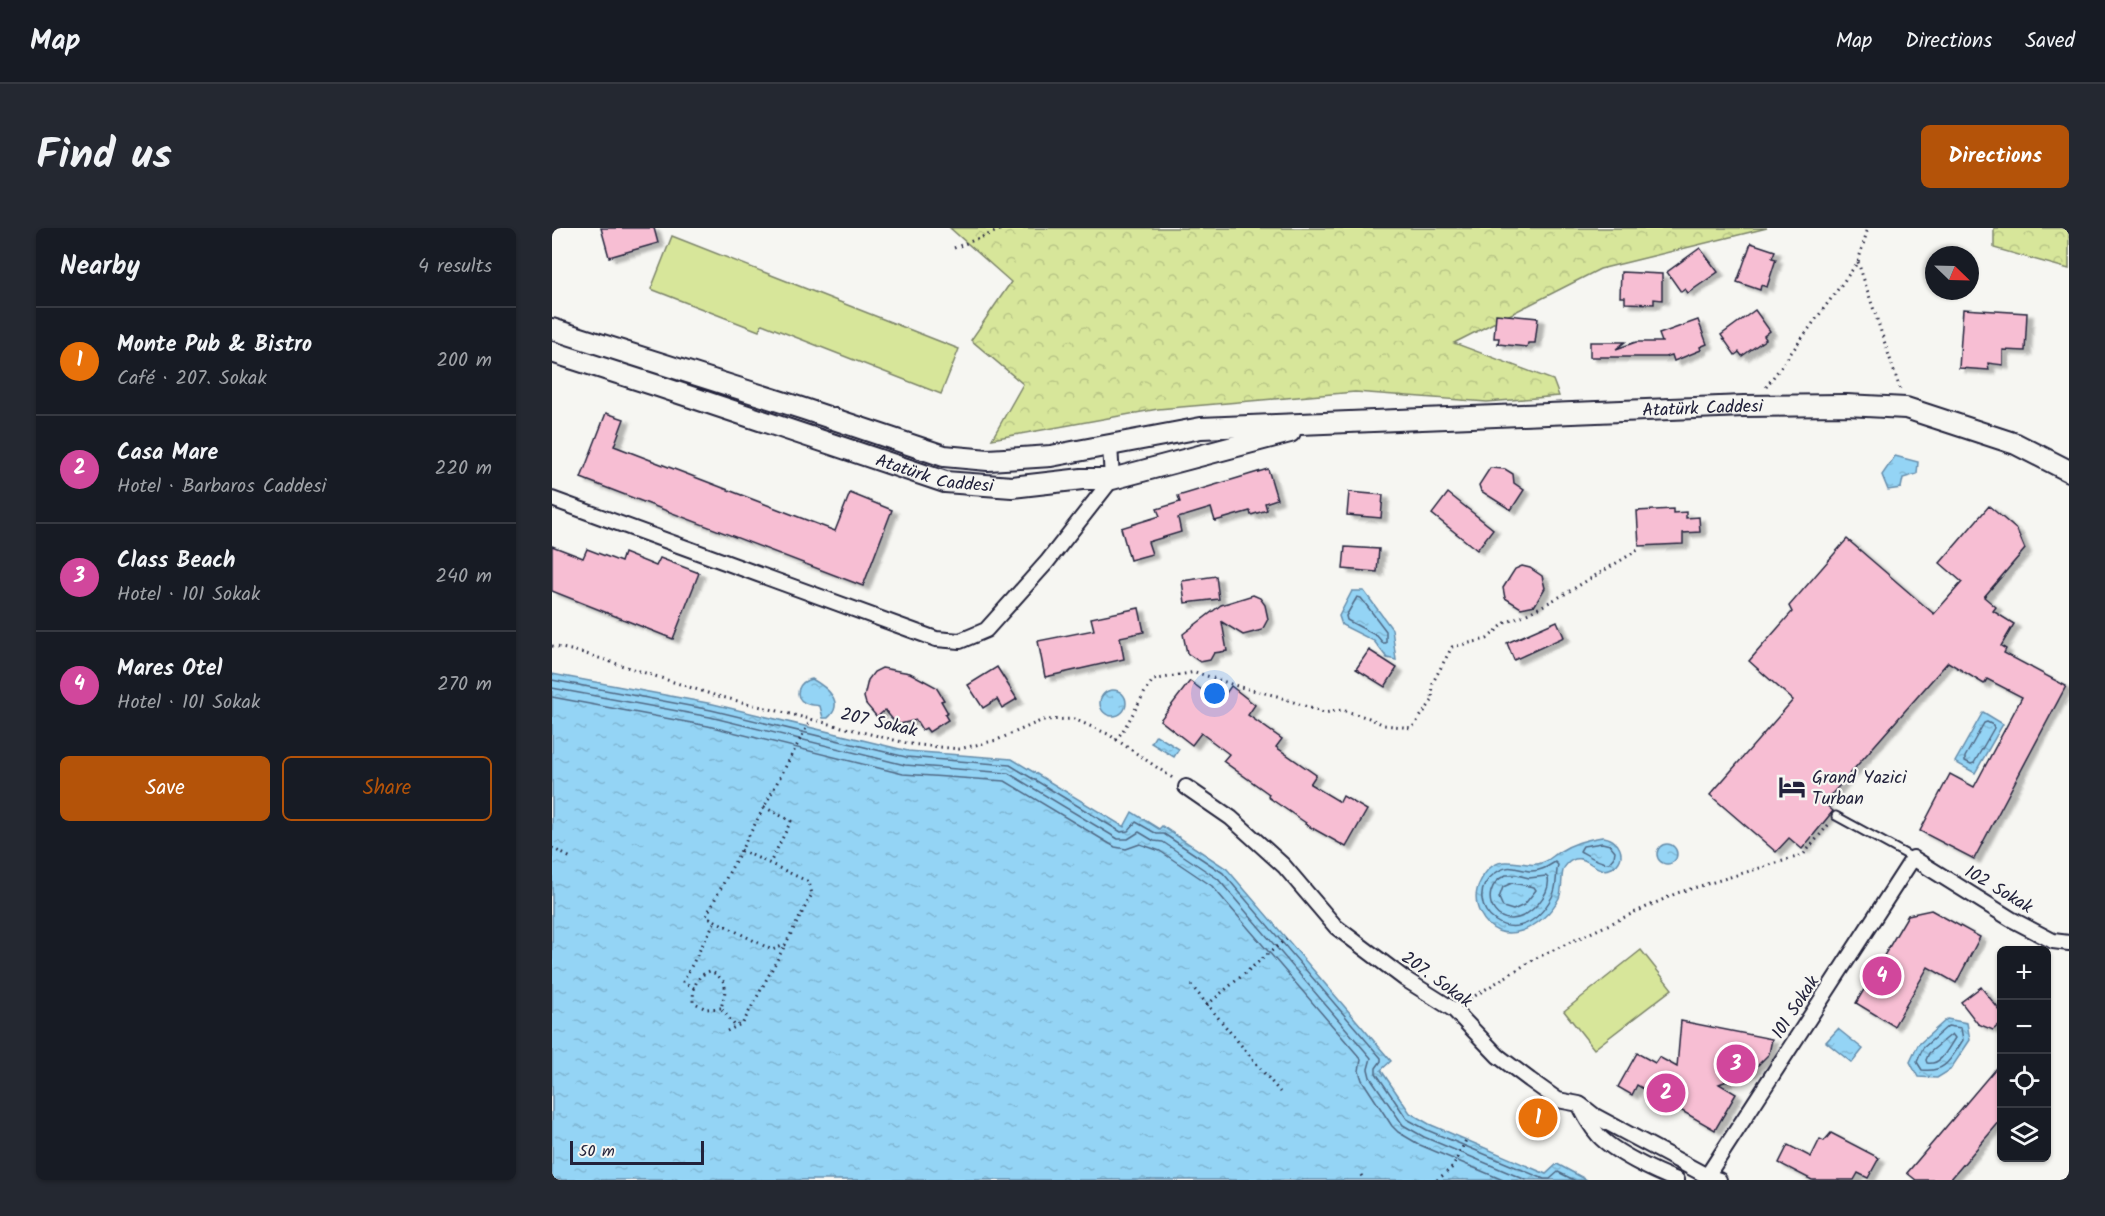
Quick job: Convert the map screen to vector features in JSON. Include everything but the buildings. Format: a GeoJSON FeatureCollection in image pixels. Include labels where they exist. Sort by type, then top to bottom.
{"type":"FeatureCollection","features":[{"type":"Feature","properties":{"kind":"street","name":"Atatürk Caddesi"},"geometry":{"type":"LineString","coordinates":[[552,329],[944,456],[988,460],[1052,456],[1201,428],[1753,406],[1846,405],[1906,408],[2016,444],[2069,471]]}},
{"type":"Feature","properties":{"kind":"street","name":"Atatürk Caddesi"},"geometry":{"type":"LineString","coordinates":[[552,352],[945,482],[1012,487],[1082,479],[1112,479],[1326,422]]}},
{"type":"Feature","properties":{"kind":"street"},"geometry":{"type":"LineString","coordinates":[[552,499],[936,639],[960,641],[986,630],[1047,562],[1112,479],[1110,445]]}},
{"type":"Feature","properties":{"kind":"street","name":"207. Sokak"},"geometry":{"type":"LineString","coordinates":[[1186,787],[1231,818],[1284,866],[1336,927],[1405,979],[1454,1010],[1498,1056],[1530,1080],[1558,1100],[1579,1104],[1595,1116],[1713,1178]]}},
{"type":"Feature","properties":{"kind":"street","name":"102 Sokak"},"geometry":{"type":"LineString","coordinates":[[1913,858],[2011,919],[2053,941],[2069,943]]}},
{"type":"Feature","properties":{"kind":"street","name":"101 Sokak"},"geometry":{"type":"LineString","coordinates":[[1713,1178],[1913,858]]}},
{"type":"Feature","properties":{"kind":"street"},"geometry":{"type":"LineString","coordinates":[[1579,1104],[1588,1123],[1601,1138],[1632,1159],[1677,1180]]}},
{"type":"Feature","properties":{"kind":"lane"},"geometry":{"type":"LineString","coordinates":[[1836,816],[1913,858]]}},
{"type":"Feature","properties":{"kind":"path"},"geometry":{"type":"LineString","coordinates":[[954,248],[1005,228]]}},
{"type":"Feature","properties":{"kind":"path"},"geometry":{"type":"LineString","coordinates":[[1753,406],[1858,262],[1868,228]]}},
{"type":"Feature","properties":{"kind":"path"},"geometry":{"type":"LineString","coordinates":[[1858,262],[1906,408]]}},
{"type":"Feature","properties":{"kind":"path"},"geometry":{"type":"LineString","coordinates":[[1116,740],[1131,721],[1139,699],[1153,680],[1196,672],[1240,687],[1277,696],[1324,713],[1342,710],[1384,725],[1412,728],[1432,701],[1433,682],[1452,647],[1488,639],[1505,623],[1529,614],[1638,550]]}},
{"type":"Feature","properties":{"kind":"path","name":"207 Sokak"},"geometry":{"type":"LineString","coordinates":[[552,646],[580,652],[714,695],[910,744],[959,748],[997,740],[1043,720],[1074,718],[1108,734],[1186,787]]}},
{"type":"Feature","properties":{"kind":"path"},"geometry":{"type":"LineString","coordinates":[[785,945],[772,950],[706,916],[811,719]]}},
{"type":"Feature","properties":{"kind":"path"},"geometry":{"type":"LineString","coordinates":[[764,807],[791,821],[770,863]]}},
{"type":"Feature","properties":{"kind":"path"},"geometry":{"type":"LineString","coordinates":[[1454,1010],[1536,958],[1677,893],[1803,855],[1836,816]]}},
{"type":"Feature","properties":{"kind":"path"},"geometry":{"type":"LineString","coordinates":[[552,848],[571,858]]}},
{"type":"Feature","properties":{"kind":"path"},"geometry":{"type":"LineString","coordinates":[[727,1031],[743,1023],[812,894],[809,882],[741,850]]}},
{"type":"Feature","properties":{"kind":"path"},"geometry":{"type":"LineString","coordinates":[[694,988],[683,982],[715,921]]}},
{"type":"Feature","properties":{"kind":"path"},"geometry":{"type":"LineString","coordinates":[[1208,1005],[1287,938]]}},
{"type":"Feature","properties":{"kind":"path"},"geometry":{"type":"LineString","coordinates":[[710,971],[722,976],[726,985],[721,1008],[706,1009],[693,1002],[694,988],[701,974],[710,971]]}},
{"type":"Feature","properties":{"kind":"path"},"geometry":{"type":"LineString","coordinates":[[1191,985],[1280,1092]]}},
{"type":"Feature","properties":{"kind":"path"},"geometry":{"type":"LineString","coordinates":[[721,1008],[736,1027]]}},
{"type":"Feature","properties":{"kind":"path"},"geometry":{"type":"LineString","coordinates":[[1437,1180],[1453,1167],[1466,1140]]}},
{"type":"Feature","properties":{"kind":"path"},"geometry":{"type":"LineString","coordinates":[[1360,1175],[1364,1180]]}},
{"type":"Feature","properties":{"kind":"green space"},"geometry":{"type":"Polygon","coordinates":[[[950,228],[1767,228],[1600,269],[1454,343],[1553,380],[1559,396],[1487,402],[1355,392],[1158,409],[992,439],[1023,384],[971,340],[1011,282],[950,228]]]}},
{"type":"Feature","properties":{"kind":"green space"},"geometry":{"type":"Polygon","coordinates":[[[1994,228],[2069,228],[2069,269],[1994,248],[1994,228]]]}},
{"type":"Feature","properties":{"kind":"green space"},"geometry":{"type":"Polygon","coordinates":[[[672,236],[959,349],[941,394],[762,324],[759,331],[651,289],[672,236]]]}},
{"type":"Feature","properties":{"kind":"green space"},"geometry":{"type":"Polygon","coordinates":[[[1641,950],[1672,989],[1594,1049],[1564,1011],[1641,950]]]}},
{"type":"Feature","properties":{"kind":"water"},"geometry":{"type":"Polygon","coordinates":[[[1895,456],[1918,462],[1917,474],[1903,478],[1901,488],[1888,490],[1882,475],[1895,456]]]}},
{"type":"Feature","properties":{"kind":"water"},"geometry":{"type":"Polygon","coordinates":[[[1352,591],[1364,591],[1392,629],[1396,660],[1387,658],[1374,641],[1342,625],[1339,616],[1352,591]]]}},
{"type":"Feature","properties":{"kind":"water"},"geometry":{"type":"Polygon","coordinates":[[[552,674],[713,704],[908,751],[1012,759],[1124,827],[1132,812],[1159,829],[1162,826],[1227,869],[1391,1061],[1381,1070],[1410,1113],[1429,1124],[1546,1174],[1557,1164],[1587,1180],[552,1180],[552,674]]]}},
{"type":"Feature","properties":{"kind":"water"},"geometry":{"type":"Polygon","coordinates":[[[812,679],[823,686],[835,701],[833,712],[828,718],[823,718],[820,706],[805,703],[799,697],[801,686],[807,680],[812,679]]]}},
{"type":"Feature","properties":{"kind":"water"},"geometry":{"type":"Polygon","coordinates":[[[1113,690],[1122,694],[1126,703],[1122,712],[1113,716],[1104,712],[1100,703],[1104,694],[1113,690]]]}},
{"type":"Feature","properties":{"kind":"water"},"geometry":{"type":"Polygon","coordinates":[[[1983,712],[2003,724],[1975,773],[1955,762],[1983,712]]]}},
{"type":"Feature","properties":{"kind":"water"},"geometry":{"type":"Polygon","coordinates":[[[1156,735],[1179,749],[1174,757],[1151,743],[1156,735]]]}},
{"type":"Feature","properties":{"kind":"water"},"geometry":{"type":"Polygon","coordinates":[[[1602,837],[1613,840],[1620,849],[1620,859],[1617,864],[1606,870],[1579,859],[1567,864],[1563,871],[1559,898],[1552,909],[1533,926],[1510,933],[1499,931],[1489,925],[1480,913],[1476,901],[1477,890],[1487,871],[1494,865],[1502,862],[1536,864],[1546,861],[1574,844],[1602,837]]]}},
{"type":"Feature","properties":{"kind":"water"},"geometry":{"type":"Polygon","coordinates":[[[1667,844],[1674,847],[1677,854],[1674,861],[1667,864],[1660,861],[1657,854],[1660,847],[1667,844]]]}},
{"type":"Feature","properties":{"kind":"water"},"geometry":{"type":"Polygon","coordinates":[[[1947,1019],[1967,1023],[1970,1040],[1950,1070],[1937,1078],[1918,1077],[1910,1062],[1918,1045],[1947,1019]]]}},
{"type":"Feature","properties":{"kind":"water"},"geometry":{"type":"Polygon","coordinates":[[[1838,1029],[1863,1049],[1852,1063],[1826,1042],[1838,1029]]]}},
{"type":"Feature","properties":{"kind":"place","name":"Grand Yazici Turban"},"geometry":{"type":"Point","coordinates":[1792,787]}},
{"type":"Feature","properties":{"kind":"place","name":"Mares Otel"},"geometry":{"type":"Point","coordinates":[1882,976]}},
{"type":"Feature","properties":{"kind":"place","name":"Class Beach"},"geometry":{"type":"Point","coordinates":[1736,1064]}},
{"type":"Feature","properties":{"kind":"place","name":"Casa Mare"},"geometry":{"type":"Point","coordinates":[1666,1093]}},
{"type":"Feature","properties":{"kind":"place","name":"Monte Pub & Bistro"},"geometry":{"type":"Point","coordinates":[1538,1118]}}]}
